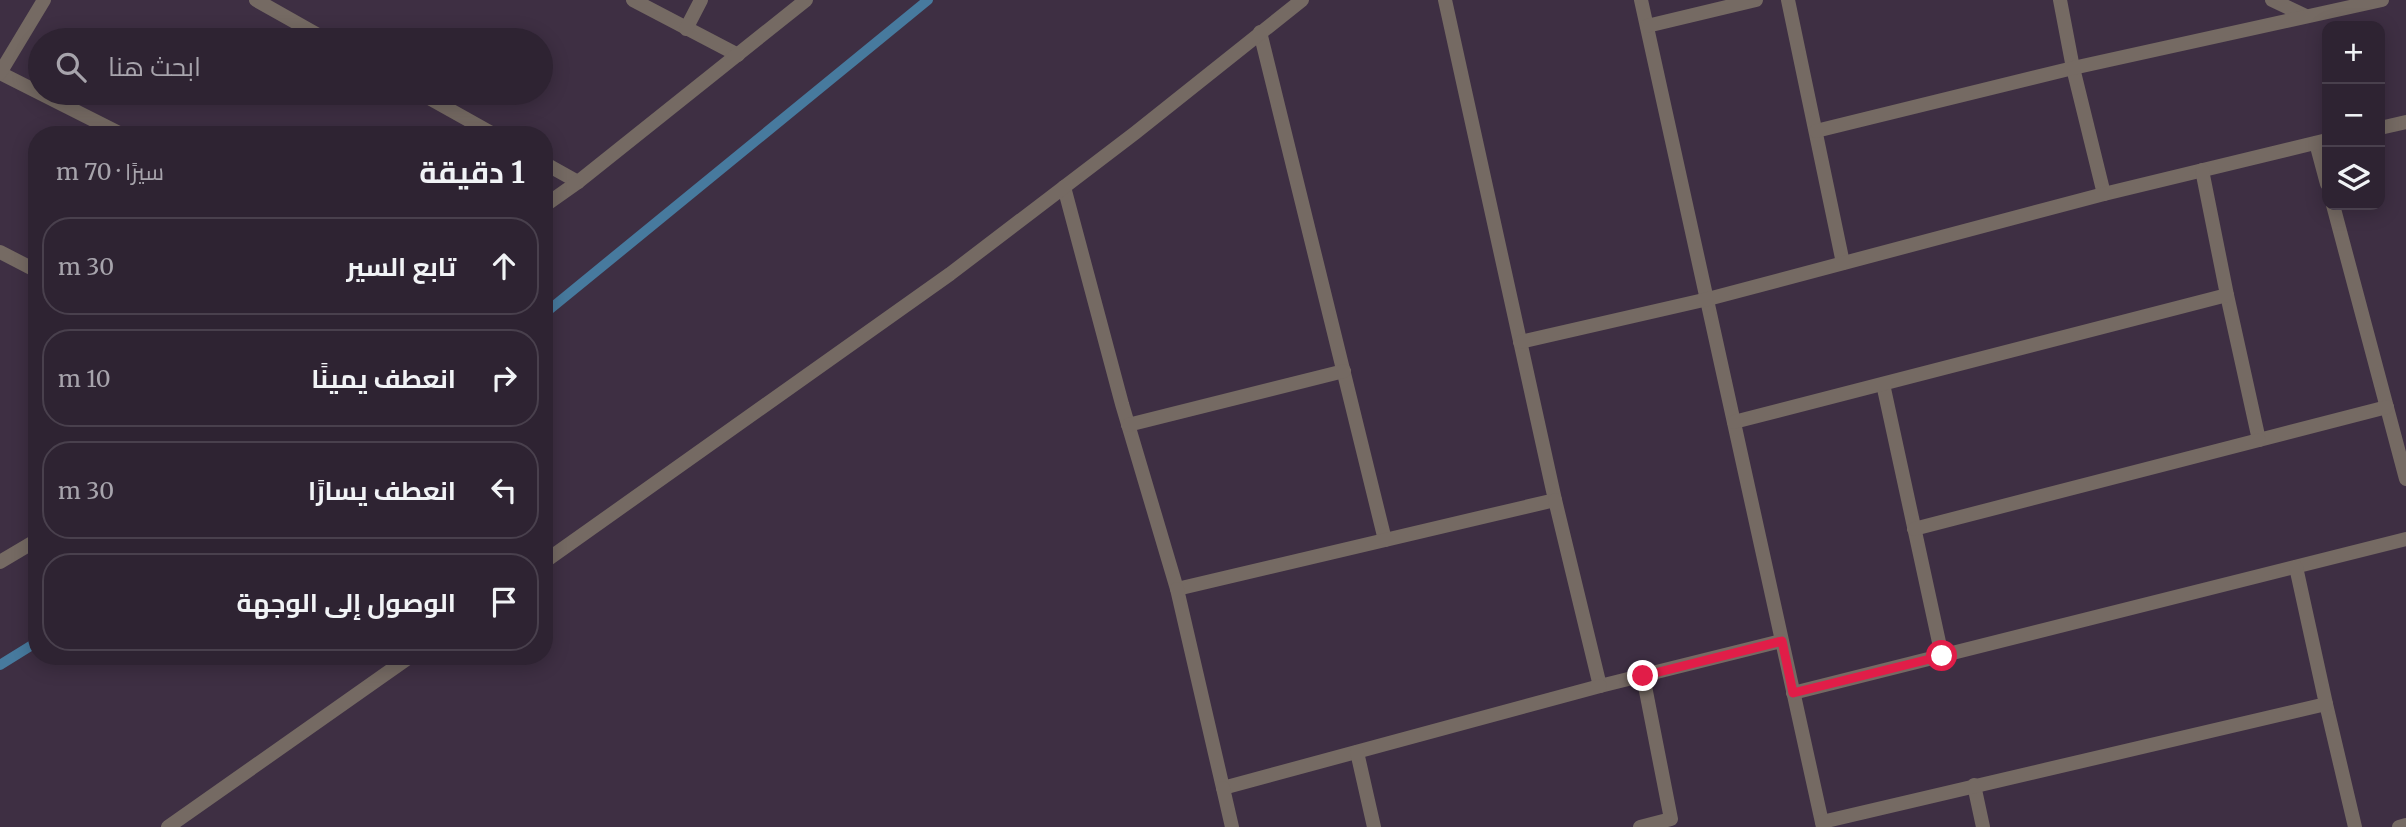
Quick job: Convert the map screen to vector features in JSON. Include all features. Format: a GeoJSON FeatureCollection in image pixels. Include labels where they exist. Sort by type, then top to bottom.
{"type":"FeatureCollection","features":[{"type":"Feature","properties":{"kind":"street"},"geometry":{"type":"LineString","coordinates":[[28,87],[0,73],[44,0]]}},
{"type":"Feature","properties":{"kind":"street"},"geometry":{"type":"LineString","coordinates":[[256,0],[306,28]]}},
{"type":"Feature","properties":{"kind":"street"},"geometry":{"type":"LineString","coordinates":[[633,0],[738,55]]}},
{"type":"Feature","properties":{"kind":"street"},"geometry":{"type":"LineString","coordinates":[[686,29],[701,0]]}},
{"type":"Feature","properties":{"kind":"street"},"geometry":{"type":"LineString","coordinates":[[553,200],[806,0]]}},
{"type":"Feature","properties":{"kind":"street"},"geometry":{"type":"LineString","coordinates":[[553,556],[950,274],[1135,133],[1302,0]]}},
{"type":"Feature","properties":{"kind":"street"},"geometry":{"type":"LineString","coordinates":[[1445,0],[1555,500],[1600,686]]}},
{"type":"Feature","properties":{"kind":"street"},"geometry":{"type":"LineString","coordinates":[[1641,0],[1823,824],[1973,785],[2326,705]]}},
{"type":"Feature","properties":{"kind":"street"},"geometry":{"type":"LineString","coordinates":[[1647,26],[1756,0]]}},
{"type":"Feature","properties":{"kind":"street"},"geometry":{"type":"LineString","coordinates":[[1788,0],[1843,263]]}},
{"type":"Feature","properties":{"kind":"street"},"geometry":{"type":"LineString","coordinates":[[2060,0],[2073,68],[2104,194]]}},
{"type":"Feature","properties":{"kind":"street"},"geometry":{"type":"LineString","coordinates":[[2272,0],[2306,16]]}},
{"type":"Feature","properties":{"kind":"street"},"geometry":{"type":"LineString","coordinates":[[1816,131],[2073,68],[2382,0]]}},
{"type":"Feature","properties":{"kind":"street"},"geometry":{"type":"LineString","coordinates":[[1260,32],[1385,540]]}},
{"type":"Feature","properties":{"kind":"street"},"geometry":{"type":"LineString","coordinates":[[63,105],[105,126]]}},
{"type":"Feature","properties":{"kind":"street"},"geometry":{"type":"LineString","coordinates":[[441,105],[479,126]]}},
{"type":"Feature","properties":{"kind":"street"},"geometry":{"type":"LineString","coordinates":[[2385,127],[2406,122]]}},
{"type":"Feature","properties":{"kind":"street"},"geometry":{"type":"LineString","coordinates":[[1520,342],[1708,299],[2104,194],[2322,142]]}},
{"type":"Feature","properties":{"kind":"street"},"geometry":{"type":"LineString","coordinates":[[553,168],[578,182]]}},
{"type":"Feature","properties":{"kind":"street"},"geometry":{"type":"LineString","coordinates":[[2202,170],[2259,440]]}},
{"type":"Feature","properties":{"kind":"street"},"geometry":{"type":"LineString","coordinates":[[1064,187],[1128,425],[1177,589],[1233,827]]}},
{"type":"Feature","properties":{"kind":"street"},"geometry":{"type":"LineString","coordinates":[[2334,210],[2406,479]]}},
{"type":"Feature","properties":{"kind":"street"},"geometry":{"type":"LineString","coordinates":[[0,252],[28,266]]}},
{"type":"Feature","properties":{"kind":"street"},"geometry":{"type":"LineString","coordinates":[[1734,422],[2227,295]]}},
{"type":"Feature","properties":{"kind":"street"},"geometry":{"type":"LineString","coordinates":[[1128,425],[1344,371]]}},
{"type":"Feature","properties":{"kind":"street"},"geometry":{"type":"LineString","coordinates":[[1883,384],[1942,656]]}},
{"type":"Feature","properties":{"kind":"street"},"geometry":{"type":"LineString","coordinates":[[1914,529],[2387,407]]}},
{"type":"Feature","properties":{"kind":"street"},"geometry":{"type":"LineString","coordinates":[[1177,589],[1555,500]]}},
{"type":"Feature","properties":{"kind":"street"},"geometry":{"type":"LineString","coordinates":[[1793,693],[2406,539]]}},
{"type":"Feature","properties":{"kind":"street"},"geometry":{"type":"LineString","coordinates":[[0,562],[28,545]]}},
{"type":"Feature","properties":{"kind":"street"},"geometry":{"type":"LineString","coordinates":[[2297,567],[2355,827]]}},
{"type":"Feature","properties":{"kind":"street"},"geometry":{"type":"LineString","coordinates":[[1223,788],[1600,686],[1782,641]]}},
{"type":"Feature","properties":{"kind":"street"},"geometry":{"type":"LineString","coordinates":[[168,827],[398,665]]}},
{"type":"Feature","properties":{"kind":"street"},"geometry":{"type":"LineString","coordinates":[[1640,827],[1673,823],[1643,676]]}},
{"type":"Feature","properties":{"kind":"street"},"geometry":{"type":"LineString","coordinates":[[1357,752],[1374,827]]}},
{"type":"Feature","properties":{"kind":"street"},"geometry":{"type":"LineString","coordinates":[[1973,785],[1983,827]]}},
{"type":"Feature","properties":{"kind":"street"},"geometry":{"type":"LineString","coordinates":[[2399,827],[2406,825]]}},
{"type":"Feature","properties":{"kind":"waterway"},"geometry":{"type":"LineString","coordinates":[[553,307],[928,0]]}},
{"type":"Feature","properties":{"kind":"waterway"},"geometry":{"type":"LineString","coordinates":[[0,665],[28,648]]}},
{"type":"Feature","properties":{"kind":"route"},"geometry":{"type":"LineString","coordinates":[[1643,676],[1782,641],[1793,693],[1942,656]]}}]}
